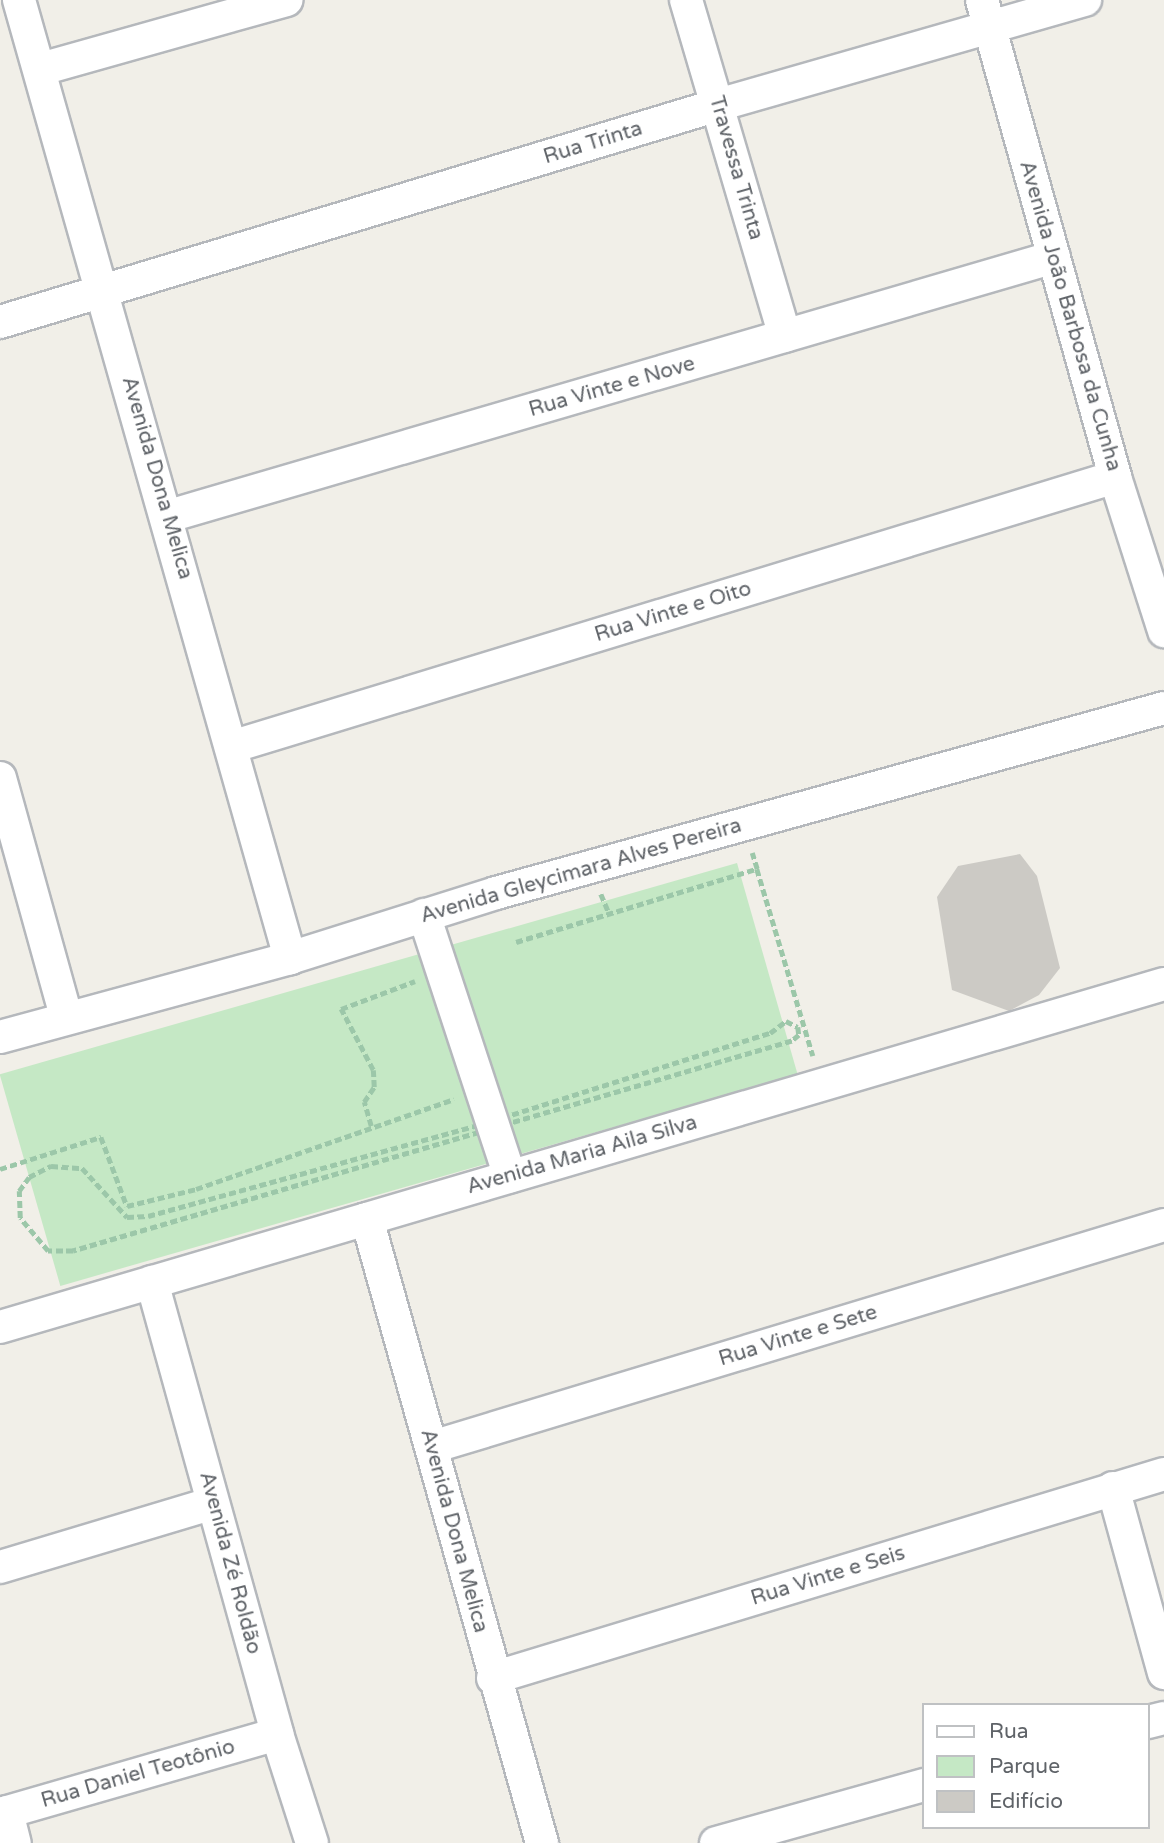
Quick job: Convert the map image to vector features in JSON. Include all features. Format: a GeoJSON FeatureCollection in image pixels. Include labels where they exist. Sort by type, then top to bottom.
{"type":"FeatureCollection","features":[{"type":"Feature","properties":{"kind":"street","name":"Avenida Dona Melica"},"geometry":{"type":"LineString","coordinates":[[19,0],[169,516],[290,958]]}},
{"type":"Feature","properties":{"kind":"street"},"geometry":{"type":"LineString","coordinates":[[41,69],[286,0]]}},
{"type":"Feature","properties":{"kind":"street","name":"Travessa Trinta"},"geometry":{"type":"LineString","coordinates":[[686,0],[785,336]]}},
{"type":"Feature","properties":{"kind":"street","name":"Rua Trinta"},"geometry":{"type":"LineString","coordinates":[[0,322],[718,105],[986,15],[1085,0]]}},
{"type":"Feature","properties":{"kind":"street","name":"Avenida João Barbosa da Cunha"},"geometry":{"type":"LineString","coordinates":[[986,15],[1115,477],[1164,631]]}},
{"type":"Feature","properties":{"kind":"street","name":"Rua Vinte e Nove"},"geometry":{"type":"LineString","coordinates":[[169,516],[1054,257]]}},
{"type":"Feature","properties":{"kind":"street","name":"Rua Vinte e Oito"},"geometry":{"type":"LineString","coordinates":[[231,747],[1115,477]]}},
{"type":"Feature","properties":{"kind":"street","name":"Avenida Gleycimara Alves Pereira"},"geometry":{"type":"LineString","coordinates":[[0,1037],[66,1016],[290,958],[424,915],[1164,708]]}},
{"type":"Feature","properties":{"kind":"street"},"geometry":{"type":"LineString","coordinates":[[2,797],[66,1016]]}},
{"type":"Feature","properties":{"kind":"street"},"geometry":{"type":"LineString","coordinates":[[424,915],[510,1175]]}},
{"type":"Feature","properties":{"kind":"street","name":"Avenida Maria Aila Silva"},"geometry":{"type":"LineString","coordinates":[[0,1327],[1164,984]]}},
{"type":"Feature","properties":{"kind":"street","name":"Avenida Dona Melica"},"geometry":{"type":"LineString","coordinates":[[367,1219],[432,1447],[493,1678],[542,1843]]}},
{"type":"Feature","properties":{"kind":"street","name":"Rua Vinte e Sete"},"geometry":{"type":"LineString","coordinates":[[432,1447],[1164,1226]]}},
{"type":"Feature","properties":{"kind":"street","name":"Avenida Zé Roldão"},"geometry":{"type":"LineString","coordinates":[[152,1282],[277,1734],[312,1843]]}},
{"type":"Feature","properties":{"kind":"street","name":"Rua Vinte e Seis"},"geometry":{"type":"LineString","coordinates":[[493,1678],[1164,1474]]}},
{"type":"Feature","properties":{"kind":"street"},"geometry":{"type":"LineString","coordinates":[[1113,1489],[1164,1673]]}},
{"type":"Feature","properties":{"kind":"street"},"geometry":{"type":"LineString","coordinates":[[0,1567],[213,1503]]}},
{"type":"Feature","properties":{"kind":"street","name":"Rua Daniel Teotônio"},"geometry":{"type":"LineString","coordinates":[[4,1813],[277,1734]]}},
{"type":"Feature","properties":{"kind":"street"},"geometry":{"type":"LineString","coordinates":[[716,1843],[922,1786]]}},
{"type":"Feature","properties":{"kind":"street"},"geometry":{"type":"LineString","coordinates":[[4,1813],[15,1843]]}},
{"type":"Feature","properties":{"kind":"path"},"geometry":{"type":"LineString","coordinates":[[743,825],[822,1086]]}},
{"type":"Feature","properties":{"kind":"path"},"geometry":{"type":"LineString","coordinates":[[516,942],[757,869]]}},
{"type":"Feature","properties":{"kind":"path"},"geometry":{"type":"LineString","coordinates":[[371,1126],[364,1102],[374,1087],[373,1070],[341,1009],[444,972]]}},
{"type":"Feature","properties":{"kind":"path"},"geometry":{"type":"LineString","coordinates":[[786,1021],[798,1027],[799,1035],[792,1041],[73,1251],[48,1251],[20,1218],[19,1191],[29,1177],[51,1166],[82,1168],[127,1217],[148,1216],[494,1126],[770,1033],[786,1021]]}},
{"type":"Feature","properties":{"kind":"path"},"geometry":{"type":"LineString","coordinates":[[0,1169],[101,1137],[127,1206],[196,1189],[371,1126],[482,1090]]}},
{"type":"Feature","properties":{"kind":"green space"},"geometry":{"type":"Polygon","coordinates":[[[737,863],[798,1074],[60,1286],[0,1074],[737,863]]]}},
{"type":"Feature","properties":{"kind":"building"},"geometry":{"type":"Polygon","coordinates":[[[1020,854],[1037,876],[1060,968],[1039,995],[1009,1011],[952,990],[937,897],[958,866],[1020,854]]]}}]}
